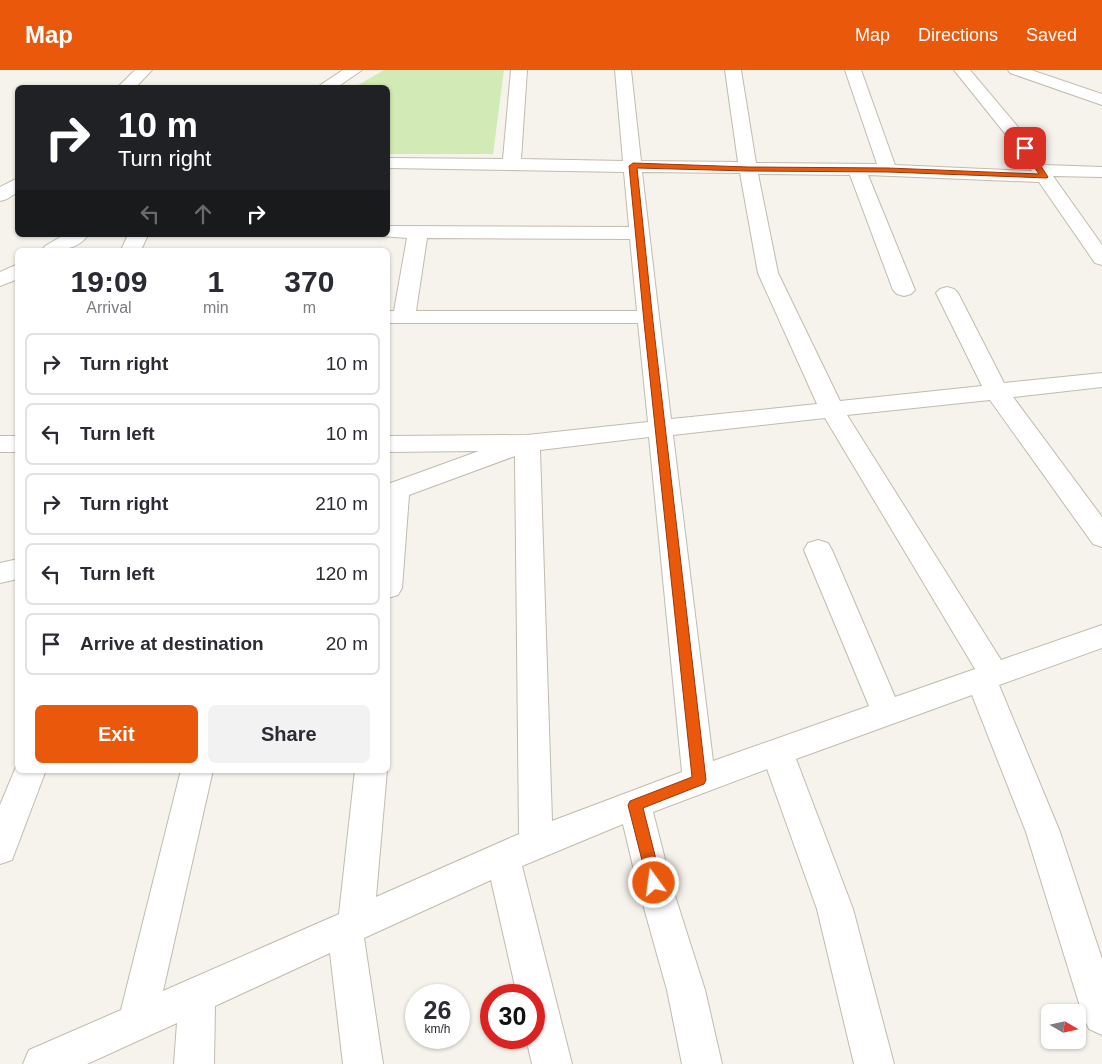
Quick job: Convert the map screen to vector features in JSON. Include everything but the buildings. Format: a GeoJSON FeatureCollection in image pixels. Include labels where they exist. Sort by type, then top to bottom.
{"type":"FeatureCollection","features":[{"type":"Feature","properties":{"kind":"street"},"geometry":{"type":"LineString","coordinates":[[127,85],[144,70]]}},
{"type":"Feature","properties":{"kind":"street"},"geometry":{"type":"LineString","coordinates":[[329,85],[354,70]]}},
{"type":"Feature","properties":{"kind":"street"},"geometry":{"type":"LineString","coordinates":[[512,164],[519,70]]}},
{"type":"Feature","properties":{"kind":"street"},"geometry":{"type":"LineString","coordinates":[[623,70],[699,780]]}},
{"type":"Feature","properties":{"kind":"street"},"geometry":{"type":"LineString","coordinates":[[733,70],[748,169],[768,273],[832,410],[988,677],[1044,832],[1102,1016]]}},
{"type":"Feature","properties":{"kind":"street"},"geometry":{"type":"LineString","coordinates":[[853,70],[888,170]]}},
{"type":"Feature","properties":{"kind":"street"},"geometry":{"type":"LineString","coordinates":[[962,70],[1017,137],[1100,252]]}},
{"type":"Feature","properties":{"kind":"street"},"geometry":{"type":"LineString","coordinates":[[1016,70],[1102,100]]}},
{"type":"Feature","properties":{"kind":"street"},"geometry":{"type":"LineString","coordinates":[[1054,82],[1092,79]]}},
{"type":"Feature","properties":{"kind":"street"},"geometry":{"type":"LineString","coordinates":[[390,163],[1042,173],[1102,172]]}},
{"type":"Feature","properties":{"kind":"street"},"geometry":{"type":"LineString","coordinates":[[857,170],[904,290]]}},
{"type":"Feature","properties":{"kind":"street"},"geometry":{"type":"LineString","coordinates":[[0,195],[15,185]]}},
{"type":"Feature","properties":{"kind":"street"},"geometry":{"type":"LineString","coordinates":[[390,232],[640,233]]}},
{"type":"Feature","properties":{"kind":"street"},"geometry":{"type":"LineString","coordinates":[[418,232],[396,317],[648,317]]}},
{"type":"Feature","properties":{"kind":"street"},"geometry":{"type":"LineString","coordinates":[[55,248],[75,237]]}},
{"type":"Feature","properties":{"kind":"street"},"geometry":{"type":"LineString","coordinates":[[0,280],[15,272]]}},
{"type":"Feature","properties":{"kind":"street"},"geometry":{"type":"LineString","coordinates":[[947,293],[996,392],[1102,538]]}},
{"type":"Feature","properties":{"kind":"street"},"geometry":{"type":"LineString","coordinates":[[390,444],[527,443],[661,430],[1102,380]]}},
{"type":"Feature","properties":{"kind":"street"},"geometry":{"type":"LineString","coordinates":[[390,540],[392,492],[527,443]]}},
{"type":"Feature","properties":{"kind":"street"},"geometry":{"type":"LineString","coordinates":[[527,443],[536,843]]}},
{"type":"Feature","properties":{"kind":"street"},"geometry":{"type":"LineString","coordinates":[[0,444],[15,444]]}},
{"type":"Feature","properties":{"kind":"street"},"geometry":{"type":"LineString","coordinates":[[818,550],[887,713]]}},
{"type":"Feature","properties":{"kind":"street"},"geometry":{"type":"LineString","coordinates":[[0,573],[15,570]]}},
{"type":"Feature","properties":{"kind":"street"},"geometry":{"type":"LineString","coordinates":[[43,1064],[536,843],[699,780],[1102,636]]}},
{"type":"Feature","properties":{"kind":"street"},"geometry":{"type":"LineString","coordinates":[[777,752],[835,909],[874,1064]]}},
{"type":"Feature","properties":{"kind":"street"},"geometry":{"type":"LineString","coordinates":[[0,849],[29,773]]}},
{"type":"Feature","properties":{"kind":"street"},"geometry":{"type":"LineString","coordinates":[[137,1022],[196,773]]}},
{"type":"Feature","properties":{"kind":"street"},"geometry":{"type":"LineString","coordinates":[[363,1064],[351,926],[371,773]]}},
{"type":"Feature","properties":{"kind":"street"},"geometry":{"type":"LineString","coordinates":[[635,805],[654,883],[686,990],[702,1064]]}},
{"type":"Feature","properties":{"kind":"street"},"geometry":{"type":"LineString","coordinates":[[503,858],[552,1064]]}},
{"type":"Feature","properties":{"kind":"street"},"geometry":{"type":"LineString","coordinates":[[194,1064],[197,995]]}},
{"type":"Feature","properties":{"kind":"green space"},"geometry":{"type":"Polygon","coordinates":[[[384,70],[504,70],[493,154],[390,154],[390,85],[358,85],[384,70]]]}},
{"type":"Feature","properties":{"kind":"route"},"geometry":{"type":"LineString","coordinates":[[654,883],[635,805],[699,780],[648,322],[633,166],[888,170],[1044,177],[1025,148]]}}]}
